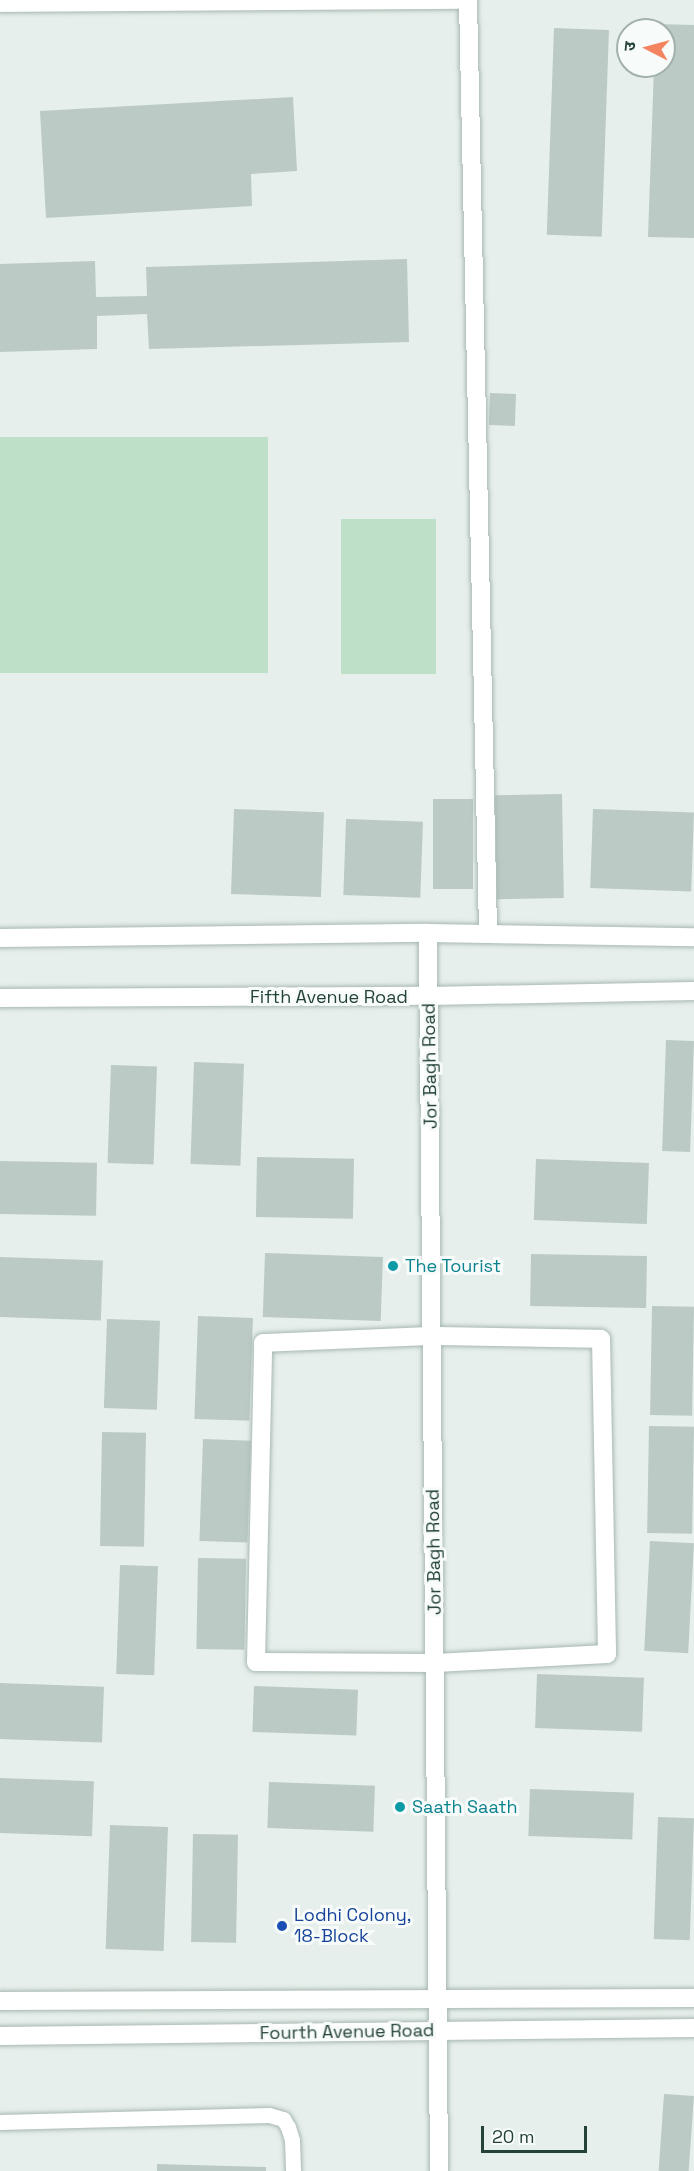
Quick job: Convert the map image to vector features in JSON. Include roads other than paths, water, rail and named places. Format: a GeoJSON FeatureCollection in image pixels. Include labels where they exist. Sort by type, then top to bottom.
{"type":"FeatureCollection","features":[{"type":"Feature","properties":{"kind":"street"},"geometry":{"type":"LineString","coordinates":[[0,3],[457,0]]}},
{"type":"Feature","properties":{"kind":"street"},"geometry":{"type":"LineString","coordinates":[[468,0],[488,933]]}},
{"type":"Feature","properties":{"kind":"street"},"geometry":{"type":"LineString","coordinates":[[0,938],[428,933],[694,937]]}},
{"type":"Feature","properties":{"kind":"street","name":"Jor Bagh Road"},"geometry":{"type":"LineString","coordinates":[[428,933],[439,2171]]}},
{"type":"Feature","properties":{"kind":"street","name":"Fifth Avenue Road"},"geometry":{"type":"LineString","coordinates":[[0,998],[429,996],[694,991]]}},
{"type":"Feature","properties":{"kind":"street"},"geometry":{"type":"LineString","coordinates":[[432,1336],[600,1339],[607,1654],[435,1664],[256,1662],[263,1343],[432,1336]]}},
{"type":"Feature","properties":{"kind":"street","name":"Fourth Avenue Road"},"geometry":{"type":"LineString","coordinates":[[0,2001],[439,2001],[694,1998]]}},
{"type":"Feature","properties":{"kind":"street","name":"Fourth Avenue Road"},"geometry":{"type":"LineString","coordinates":[[0,2036],[694,2028]]}},
{"type":"Feature","properties":{"kind":"lane"},"geometry":{"type":"LineString","coordinates":[[0,2122],[269,2115],[283,2119],[288,2127],[292,2140],[293,2171]]}},
{"type":"Feature","properties":{"kind":"place","name":"The Tourist"},"geometry":{"type":"Point","coordinates":[393,1266]}},
{"type":"Feature","properties":{"kind":"place","name":"Saath Saath"},"geometry":{"type":"Point","coordinates":[400,1807]}},
{"type":"Feature","properties":{"kind":"place","name":"Lodhi Colony, 18-Block"},"geometry":{"type":"Point","coordinates":[282,1926]}}]}
